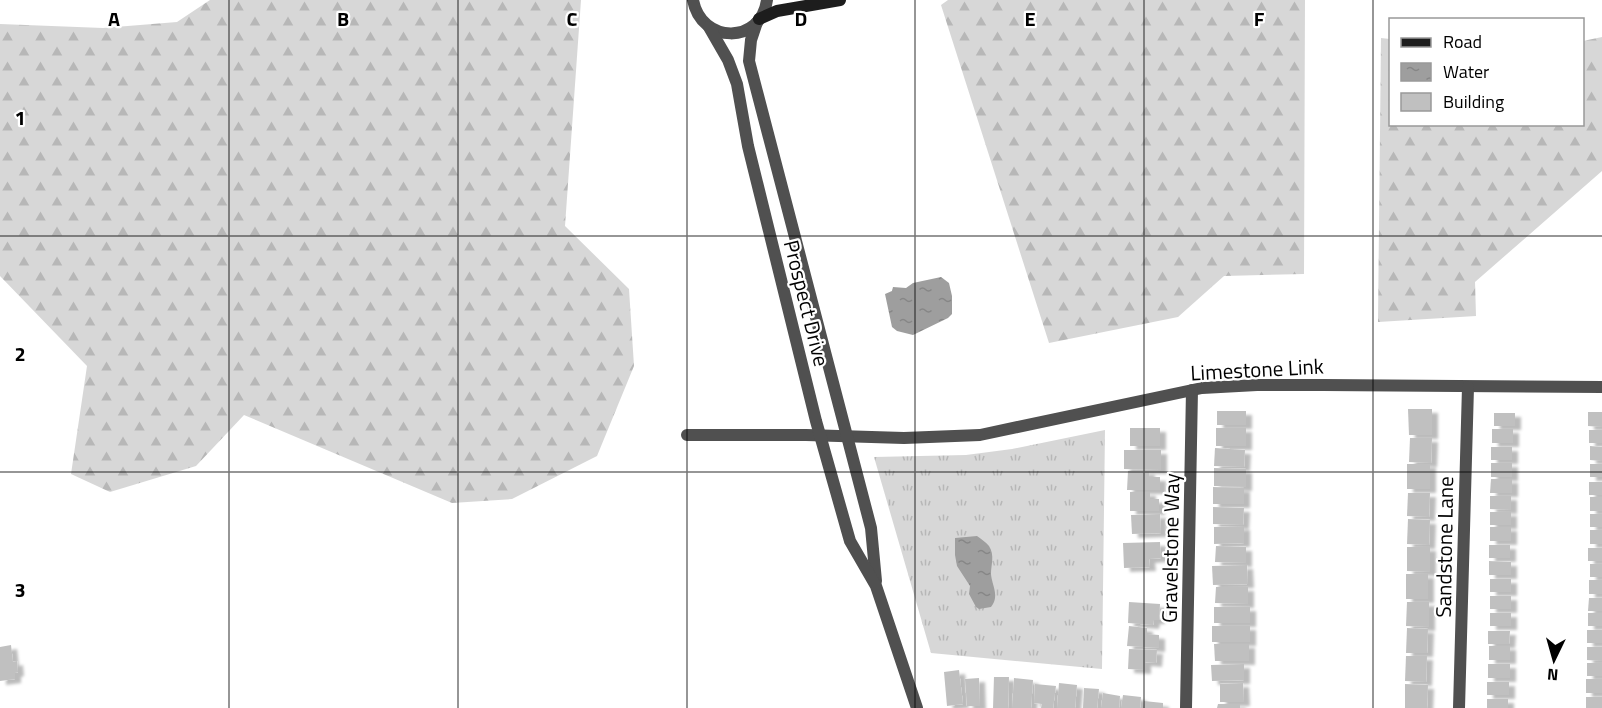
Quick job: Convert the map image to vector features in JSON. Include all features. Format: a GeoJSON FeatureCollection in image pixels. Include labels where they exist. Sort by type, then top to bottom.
{"type":"FeatureCollection","features":[{"type":"Feature","properties":{"kind":"main road"},"geometry":{"type":"LineString","coordinates":[[758,21],[777,11],[840,0]]}},
{"type":"Feature","properties":{"kind":"street","name":"Prospect Drive"},"geometry":{"type":"LineString","coordinates":[[693,0],[699,18],[709,27],[728,60],[737,84],[748,146],[821,436],[850,541],[876,585],[917,708]]}},
{"type":"Feature","properties":{"kind":"street","name":"Prospect Drive"},"geometry":{"type":"LineString","coordinates":[[767,0],[751,40],[749,61],[872,528],[876,585]]}},
{"type":"Feature","properties":{"kind":"street"},"geometry":{"type":"LineString","coordinates":[[709,27],[727,34],[738,33],[758,21]]}},
{"type":"Feature","properties":{"kind":"street","name":"Limestone Link"},"geometry":{"type":"LineString","coordinates":[[687,435],[904,438],[980,435],[1211,387],[1268,385],[1602,387]]}},
{"type":"Feature","properties":{"kind":"street","name":"Sandstone Lane"},"geometry":{"type":"LineString","coordinates":[[1460,708],[1468,387]]}},
{"type":"Feature","properties":{"kind":"street","name":"Gravelstone Way"},"geometry":{"type":"LineString","coordinates":[[1186,708],[1192,390]]}},
{"type":"Feature","properties":{"kind":"green space"},"geometry":{"type":"Polygon","coordinates":[[[210,0],[581,0],[565,226],[629,289],[634,366],[597,456],[512,499],[452,503],[244,415],[196,466],[110,492],[71,474],[87,366],[0,276],[0,24],[103,28],[177,22],[210,0]]]}},
{"type":"Feature","properties":{"kind":"green space"},"geometry":{"type":"Polygon","coordinates":[[[948,0],[1305,0],[1304,274],[1224,276],[1178,317],[1049,343],[941,5],[948,0]]]}},
{"type":"Feature","properties":{"kind":"green space"},"geometry":{"type":"Polygon","coordinates":[[[1602,37],[1602,171],[1475,282],[1476,316],[1378,322],[1381,38],[1389,39],[1389,126],[1584,126],[1584,41],[1602,37]]]}},
{"type":"Feature","properties":{"kind":"green space"},"geometry":{"type":"Polygon","coordinates":[[[1105,430],[1102,669],[931,653],[874,457],[966,455],[1012,449],[1105,430]]]}},
{"type":"Feature","properties":{"kind":"water"},"geometry":{"type":"Polygon","coordinates":[[[941,277],[949,283],[952,314],[913,335],[897,331],[892,327],[885,294],[892,291],[893,287],[906,288],[913,283],[941,277]]]}},
{"type":"Feature","properties":{"kind":"water"},"geometry":{"type":"Polygon","coordinates":[[[977,536],[991,549],[991,574],[995,595],[991,607],[979,609],[969,594],[970,586],[957,566],[955,555],[955,538],[977,536]]]}},
{"type":"Feature","properties":{"kind":"building"},"geometry":{"type":"Polygon","coordinates":[[[1408,409],[1432,409],[1432,435],[1409,435],[1408,409]]]}},
{"type":"Feature","properties":{"kind":"building"},"geometry":{"type":"Polygon","coordinates":[[[1217,411],[1246,411],[1246,425],[1217,425],[1217,411]]]}},
{"type":"Feature","properties":{"kind":"building"},"geometry":{"type":"Polygon","coordinates":[[[1588,412],[1602,412],[1602,427],[1588,426],[1588,412]]]}},
{"type":"Feature","properties":{"kind":"building"},"geometry":{"type":"Polygon","coordinates":[[[1494,413],[1515,413],[1515,426],[1494,426],[1494,413]]]}},
{"type":"Feature","properties":{"kind":"building"},"geometry":{"type":"Polygon","coordinates":[[[1130,428],[1160,428],[1160,446],[1130,446],[1130,428]]]}},
{"type":"Feature","properties":{"kind":"building"},"geometry":{"type":"Polygon","coordinates":[[[1216,428],[1246,428],[1246,446],[1216,446],[1216,428]]]}},
{"type":"Feature","properties":{"kind":"building"},"geometry":{"type":"Polygon","coordinates":[[[1492,429],[1513,429],[1513,443],[1492,443],[1492,429]]]}},
{"type":"Feature","properties":{"kind":"building"},"geometry":{"type":"Polygon","coordinates":[[[1589,430],[1602,430],[1602,443],[1589,443],[1589,430]]]}},
{"type":"Feature","properties":{"kind":"building"},"geometry":{"type":"Polygon","coordinates":[[[1410,438],[1432,438],[1431,463],[1409,462],[1410,438]]]}},
{"type":"Feature","properties":{"kind":"building"},"geometry":{"type":"Polygon","coordinates":[[[1590,446],[1602,447],[1602,461],[1590,460],[1590,446]]]}},
{"type":"Feature","properties":{"kind":"building"},"geometry":{"type":"Polygon","coordinates":[[[1491,447],[1512,447],[1512,460],[1491,460],[1491,447]]]}},
{"type":"Feature","properties":{"kind":"building"},"geometry":{"type":"Polygon","coordinates":[[[1215,448],[1245,450],[1244,467],[1214,466],[1215,448]]]}},
{"type":"Feature","properties":{"kind":"building"},"geometry":{"type":"Polygon","coordinates":[[[1124,450],[1161,450],[1161,470],[1124,469],[1124,450]]]}},
{"type":"Feature","properties":{"kind":"building"},"geometry":{"type":"Polygon","coordinates":[[[1491,463],[1512,463],[1512,477],[1491,477],[1491,463]]]}},
{"type":"Feature","properties":{"kind":"building"},"geometry":{"type":"Polygon","coordinates":[[[1407,464],[1430,464],[1430,489],[1407,489],[1407,464]]]}},
{"type":"Feature","properties":{"kind":"building"},"geometry":{"type":"Polygon","coordinates":[[[1590,464],[1602,464],[1602,477],[1590,477],[1590,464]]]}},
{"type":"Feature","properties":{"kind":"building"},"geometry":{"type":"Polygon","coordinates":[[[1214,468],[1246,469],[1246,487],[1214,486],[1214,468]]]}},
{"type":"Feature","properties":{"kind":"building"},"geometry":{"type":"Polygon","coordinates":[[[1128,471],[1149,471],[1149,477],[1160,477],[1160,490],[1127,490],[1128,471]]]}},
{"type":"Feature","properties":{"kind":"building"},"geometry":{"type":"Polygon","coordinates":[[[1491,479],[1512,479],[1512,493],[1490,493],[1491,479]]]}},
{"type":"Feature","properties":{"kind":"building"},"geometry":{"type":"Polygon","coordinates":[[[1589,482],[1602,482],[1602,495],[1589,495],[1589,482]]]}},
{"type":"Feature","properties":{"kind":"building"},"geometry":{"type":"Polygon","coordinates":[[[1213,487],[1244,488],[1244,504],[1213,504],[1213,487]]]}},
{"type":"Feature","properties":{"kind":"building"},"geometry":{"type":"Polygon","coordinates":[[[1130,492],[1150,492],[1150,499],[1159,499],[1159,511],[1130,511],[1130,492]]]}},
{"type":"Feature","properties":{"kind":"building"},"geometry":{"type":"Polygon","coordinates":[[[1408,493],[1430,493],[1429,517],[1407,516],[1408,493]]]}},
{"type":"Feature","properties":{"kind":"building"},"geometry":{"type":"Polygon","coordinates":[[[1490,496],[1511,496],[1511,510],[1490,509],[1490,496]]]}},
{"type":"Feature","properties":{"kind":"building"},"geometry":{"type":"Polygon","coordinates":[[[1590,497],[1602,497],[1602,511],[1590,511],[1590,497]]]}},
{"type":"Feature","properties":{"kind":"building"},"geometry":{"type":"Polygon","coordinates":[[[1213,507],[1244,508],[1243,525],[1213,524],[1213,507]]]}},
{"type":"Feature","properties":{"kind":"building"},"geometry":{"type":"Polygon","coordinates":[[[1490,512],[1511,512],[1511,525],[1490,525],[1490,512]]]}},
{"type":"Feature","properties":{"kind":"building"},"geometry":{"type":"Polygon","coordinates":[[[1160,514],[1161,533],[1132,534],[1131,515],[1160,514]]]}},
{"type":"Feature","properties":{"kind":"building"},"geometry":{"type":"Polygon","coordinates":[[[1590,514],[1602,514],[1602,527],[1590,527],[1590,514]]]}},
{"type":"Feature","properties":{"kind":"building"},"geometry":{"type":"Polygon","coordinates":[[[1408,519],[1430,520],[1429,545],[1407,544],[1408,519]]]}},
{"type":"Feature","properties":{"kind":"building"},"geometry":{"type":"Polygon","coordinates":[[[1244,526],[1244,543],[1214,544],[1214,527],[1244,526]]]}},
{"type":"Feature","properties":{"kind":"building"},"geometry":{"type":"Polygon","coordinates":[[[1490,527],[1511,527],[1511,541],[1490,541],[1490,527]]]}},
{"type":"Feature","properties":{"kind":"building"},"geometry":{"type":"Polygon","coordinates":[[[1590,530],[1602,530],[1602,544],[1590,544],[1590,530]]]}},
{"type":"Feature","properties":{"kind":"building"},"geometry":{"type":"Polygon","coordinates":[[[1160,542],[1161,558],[1149,559],[1150,567],[1124,568],[1123,543],[1160,542]]]}},
{"type":"Feature","properties":{"kind":"building"},"geometry":{"type":"Polygon","coordinates":[[[1489,545],[1510,545],[1510,558],[1489,558],[1489,545]]]}},
{"type":"Feature","properties":{"kind":"building"},"geometry":{"type":"Polygon","coordinates":[[[1216,546],[1246,547],[1246,563],[1215,562],[1216,546]]]}},
{"type":"Feature","properties":{"kind":"building"},"geometry":{"type":"Polygon","coordinates":[[[1407,547],[1430,547],[1430,572],[1407,571],[1407,547]]]}},
{"type":"Feature","properties":{"kind":"building"},"geometry":{"type":"Polygon","coordinates":[[[1588,548],[1602,548],[1602,561],[1588,561],[1588,548]]]}},
{"type":"Feature","properties":{"kind":"building"},"geometry":{"type":"Polygon","coordinates":[[[1489,561],[1511,562],[1511,575],[1489,575],[1489,561]]]}},
{"type":"Feature","properties":{"kind":"building"},"geometry":{"type":"Polygon","coordinates":[[[1590,564],[1602,564],[1602,577],[1590,577],[1590,564]]]}},
{"type":"Feature","properties":{"kind":"building"},"geometry":{"type":"Polygon","coordinates":[[[1247,565],[1248,584],[1213,585],[1212,566],[1247,565]]]}},
{"type":"Feature","properties":{"kind":"building"},"geometry":{"type":"Polygon","coordinates":[[[1406,574],[1428,574],[1428,599],[1406,599],[1406,574]]]}},
{"type":"Feature","properties":{"kind":"building"},"geometry":{"type":"Polygon","coordinates":[[[1490,579],[1511,579],[1511,592],[1490,592],[1490,579]]]}},
{"type":"Feature","properties":{"kind":"building"},"geometry":{"type":"Polygon","coordinates":[[[1589,580],[1602,580],[1602,594],[1589,594],[1589,580]]]}},
{"type":"Feature","properties":{"kind":"building"},"geometry":{"type":"Polygon","coordinates":[[[1216,587],[1248,587],[1248,604],[1215,603],[1216,587]]]}},
{"type":"Feature","properties":{"kind":"building"},"geometry":{"type":"Polygon","coordinates":[[[1490,596],[1511,596],[1511,609],[1490,609],[1490,596]]]}},
{"type":"Feature","properties":{"kind":"building"},"geometry":{"type":"Polygon","coordinates":[[[1589,598],[1602,598],[1602,611],[1588,611],[1589,598]]]}},
{"type":"Feature","properties":{"kind":"building"},"geometry":{"type":"Polygon","coordinates":[[[1129,602],[1160,604],[1159,620],[1154,620],[1153,625],[1128,623],[1129,602]]]}},
{"type":"Feature","properties":{"kind":"building"},"geometry":{"type":"Polygon","coordinates":[[[1407,602],[1429,602],[1429,627],[1406,626],[1407,602]]]}},
{"type":"Feature","properties":{"kind":"building"},"geometry":{"type":"Polygon","coordinates":[[[1214,607],[1250,607],[1250,623],[1214,623],[1214,607]]]}},
{"type":"Feature","properties":{"kind":"building"},"geometry":{"type":"Polygon","coordinates":[[[1490,613],[1511,613],[1511,626],[1490,626],[1490,613]]]}},
{"type":"Feature","properties":{"kind":"building"},"geometry":{"type":"Polygon","coordinates":[[[1588,613],[1602,613],[1602,626],[1588,626],[1588,613]]]}},
{"type":"Feature","properties":{"kind":"building"},"geometry":{"type":"Polygon","coordinates":[[[1129,626],[1147,628],[1147,634],[1159,635],[1159,648],[1127,646],[1129,626]]]}},
{"type":"Feature","properties":{"kind":"building"},"geometry":{"type":"Polygon","coordinates":[[[1212,626],[1250,626],[1250,642],[1212,642],[1212,626]]]}},
{"type":"Feature","properties":{"kind":"building"},"geometry":{"type":"Polygon","coordinates":[[[1407,628],[1428,629],[1427,653],[1406,653],[1407,628]]]}},
{"type":"Feature","properties":{"kind":"building"},"geometry":{"type":"Polygon","coordinates":[[[1587,630],[1602,630],[1602,643],[1587,643],[1587,630]]]}},
{"type":"Feature","properties":{"kind":"building"},"geometry":{"type":"Polygon","coordinates":[[[1488,631],[1510,631],[1509,644],[1488,644],[1488,631]]]}},
{"type":"Feature","properties":{"kind":"building"},"geometry":{"type":"Polygon","coordinates":[[[1214,644],[1249,644],[1249,661],[1215,661],[1214,644]]]}},
{"type":"Feature","properties":{"kind":"building"},"geometry":{"type":"Polygon","coordinates":[[[11,645],[13,662],[17,661],[18,672],[15,673],[15,679],[0,681],[0,647],[11,645]]]}},
{"type":"Feature","properties":{"kind":"building"},"geometry":{"type":"Polygon","coordinates":[[[1489,646],[1510,646],[1510,660],[1489,660],[1489,646]]]}},
{"type":"Feature","properties":{"kind":"building"},"geometry":{"type":"Polygon","coordinates":[[[1587,647],[1602,647],[1602,661],[1587,660],[1587,647]]]}},
{"type":"Feature","properties":{"kind":"building"},"geometry":{"type":"Polygon","coordinates":[[[1129,649],[1157,650],[1156,663],[1145,662],[1145,670],[1128,669],[1129,649]]]}},
{"type":"Feature","properties":{"kind":"building"},"geometry":{"type":"Polygon","coordinates":[[[1406,656],[1427,656],[1426,682],[1405,681],[1406,656]]]}},
{"type":"Feature","properties":{"kind":"building"},"geometry":{"type":"Polygon","coordinates":[[[1587,663],[1602,663],[1602,676],[1587,676],[1587,663]]]}},
{"type":"Feature","properties":{"kind":"building"},"geometry":{"type":"Polygon","coordinates":[[[1244,664],[1244,680],[1212,681],[1211,665],[1244,664]]]}},
{"type":"Feature","properties":{"kind":"building"},"geometry":{"type":"Polygon","coordinates":[[[1488,664],[1510,664],[1510,678],[1488,678],[1488,664]]]}},
{"type":"Feature","properties":{"kind":"building"},"geometry":{"type":"Polygon","coordinates":[[[959,670],[963,704],[947,706],[944,672],[959,670]]]}},
{"type":"Feature","properties":{"kind":"building"},"geometry":{"type":"Polygon","coordinates":[[[994,677],[1009,677],[1008,708],[993,708],[994,677]]]}},
{"type":"Feature","properties":{"kind":"building"},"geometry":{"type":"Polygon","coordinates":[[[979,678],[980,706],[967,706],[965,679],[979,678]]]}},
{"type":"Feature","properties":{"kind":"building"},"geometry":{"type":"Polygon","coordinates":[[[1014,678],[1033,680],[1031,708],[1012,708],[1014,678]]]}},
{"type":"Feature","properties":{"kind":"building"},"geometry":{"type":"Polygon","coordinates":[[[1586,679],[1602,679],[1602,693],[1586,693],[1586,679]]]}},
{"type":"Feature","properties":{"kind":"building"},"geometry":{"type":"Polygon","coordinates":[[[1487,682],[1509,682],[1509,695],[1487,695],[1487,682]]]}},
{"type":"Feature","properties":{"kind":"building"},"geometry":{"type":"Polygon","coordinates":[[[1059,683],[1077,685],[1075,708],[1057,708],[1059,683]]]}},
{"type":"Feature","properties":{"kind":"building"},"geometry":{"type":"Polygon","coordinates":[[[1243,683],[1244,702],[1220,702],[1220,684],[1243,683]]]}},
{"type":"Feature","properties":{"kind":"building"},"geometry":{"type":"Polygon","coordinates":[[[1035,684],[1056,686],[1053,708],[1041,708],[1042,704],[1034,703],[1035,684]]]}},
{"type":"Feature","properties":{"kind":"building"},"geometry":{"type":"Polygon","coordinates":[[[1405,684],[1428,685],[1427,708],[1405,708],[1405,684]]]}},
{"type":"Feature","properties":{"kind":"building"},"geometry":{"type":"Polygon","coordinates":[[[1084,688],[1099,689],[1097,708],[1083,708],[1084,688]]]}},
{"type":"Feature","properties":{"kind":"building"},"geometry":{"type":"Polygon","coordinates":[[[1103,693],[1120,696],[1119,708],[1101,708],[1103,693]]]}},
{"type":"Feature","properties":{"kind":"building"},"geometry":{"type":"Polygon","coordinates":[[[1123,695],[1141,697],[1140,708],[1121,708],[1123,695]]]}},
{"type":"Feature","properties":{"kind":"building"},"geometry":{"type":"Polygon","coordinates":[[[1586,697],[1602,697],[1602,708],[1586,708],[1586,697]]]}},
{"type":"Feature","properties":{"kind":"building"},"geometry":{"type":"Polygon","coordinates":[[[1487,699],[1508,699],[1508,708],[1487,708],[1487,699]]]}},
{"type":"Feature","properties":{"kind":"building"},"geometry":{"type":"Polygon","coordinates":[[[1144,701],[1163,703],[1163,708],[1143,708],[1144,701]]]}},
{"type":"Feature","properties":{"kind":"building"},"geometry":{"type":"Polygon","coordinates":[[[1218,704],[1240,704],[1240,708],[1217,708],[1218,704]]]}}]}
